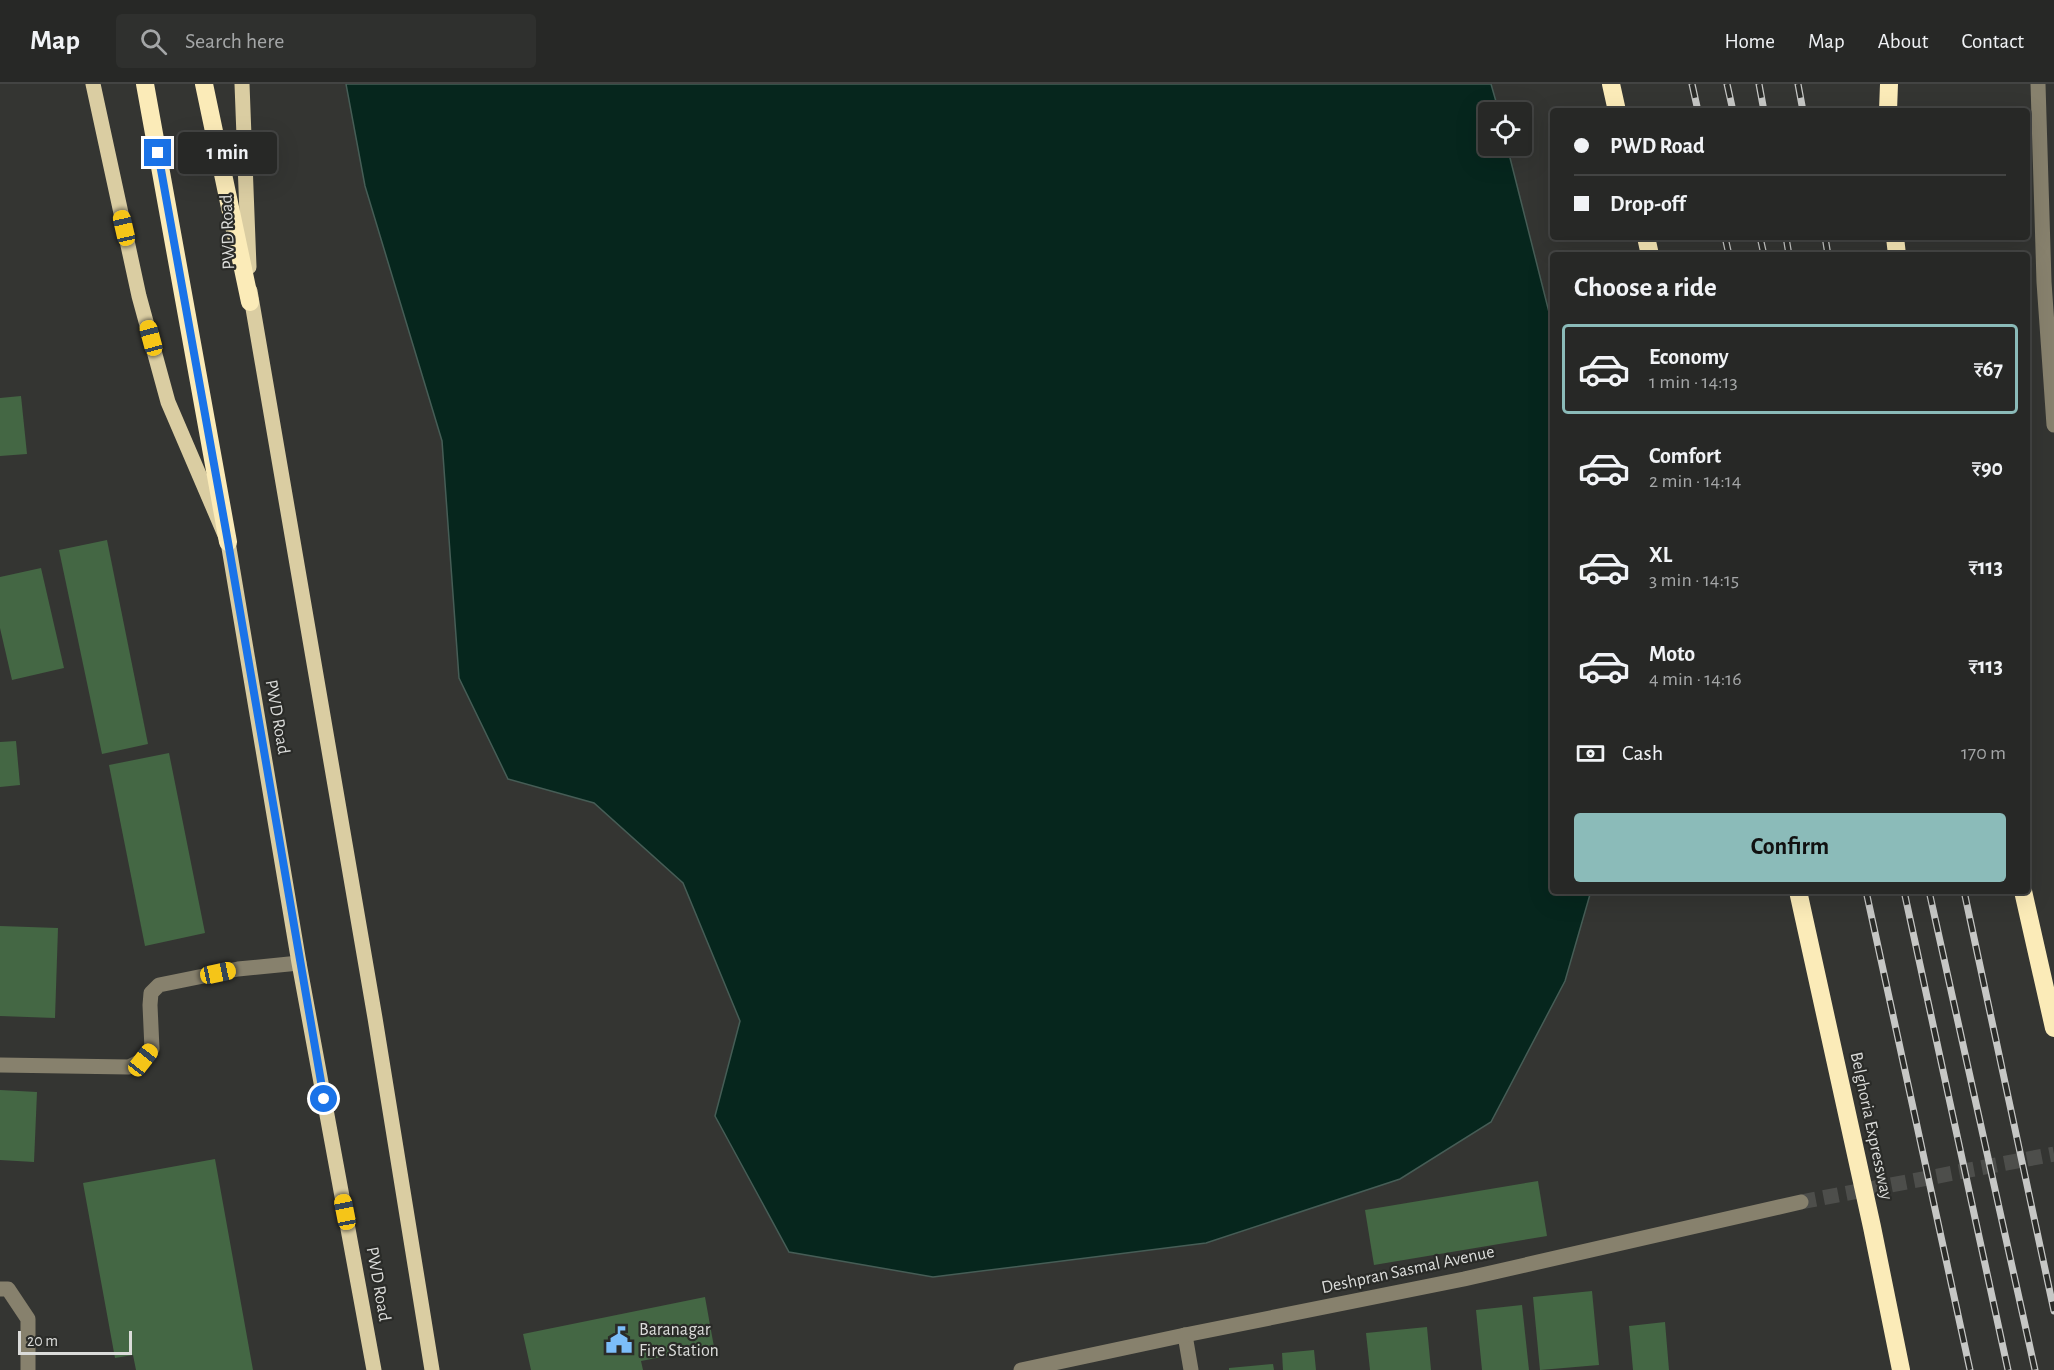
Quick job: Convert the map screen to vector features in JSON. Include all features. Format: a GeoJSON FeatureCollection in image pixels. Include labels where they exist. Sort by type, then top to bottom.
{"type":"FeatureCollection","features":[{"type":"Feature","properties":{"kind":"highway"},"geometry":{"type":"LineString","coordinates":[[145,84],[228,542]]}},
{"type":"Feature","properties":{"kind":"highway"},"geometry":{"type":"LineString","coordinates":[[204,84],[250,302]]}},
{"type":"Feature","properties":{"kind":"highway"},"geometry":{"type":"LineString","coordinates":[[1611,84],[1616,108]]}},
{"type":"Feature","properties":{"kind":"highway"},"geometry":{"type":"LineString","coordinates":[[1888,108],[1889,84]]}},
{"type":"Feature","properties":{"kind":"highway","name":"Belghoria Expressway"},"geometry":{"type":"LineString","coordinates":[[1799,894],[1901,1370]]}},
{"type":"Feature","properties":{"kind":"highway"},"geometry":{"type":"LineString","coordinates":[[2024,894],[2054,1028]]}},
{"type":"Feature","properties":{"kind":"main road","name":"PWD Road"},"geometry":{"type":"LineString","coordinates":[[93,84],[139,296],[168,402],[228,542],[299,963],[374,1370]]}},
{"type":"Feature","properties":{"kind":"main road","name":"PWD Road"},"geometry":{"type":"LineString","coordinates":[[242,84],[250,302],[375,1018],[432,1370]]}},
{"type":"Feature","properties":{"kind":"street"},"geometry":{"type":"LineString","coordinates":[[2038,84],[2044,282],[2054,425]]}},
{"type":"Feature","properties":{"kind":"street"},"geometry":{"type":"LineString","coordinates":[[0,1065],[129,1067],[143,1060],[152,1049],[151,993],[159,985],[238,969],[299,963]]}},
{"type":"Feature","properties":{"kind":"street","name":"Deshpran Sasmal Avenue"},"geometry":{"type":"LineString","coordinates":[[1021,1370],[1464,1279],[1801,1202]]}},
{"type":"Feature","properties":{"kind":"street"},"geometry":{"type":"LineString","coordinates":[[0,1289],[8,1289],[28,1318],[28,1370]]}},
{"type":"Feature","properties":{"kind":"street"},"geometry":{"type":"LineString","coordinates":[[1185,1335],[1191,1370]]}},
{"type":"Feature","properties":{"kind":"shaded area"},"geometry":{"type":"Polygon","coordinates":[[[346,84],[1491,84],[1496,102],[1478,102],[1478,156],[1510,156],[1550,316],[1550,894],[1590,894],[1565,981],[1491,1122],[1400,1179],[1206,1243],[933,1277],[789,1252],[715,1116],[740,1021],[683,883],[594,803],[508,779],[459,678],[442,441],[365,186],[346,84]]]}},
{"type":"Feature","properties":{"kind":"building"},"geometry":{"type":"Polygon","coordinates":[[[21,396],[27,454],[0,456],[0,398],[21,396]]]}},
{"type":"Feature","properties":{"kind":"building"},"geometry":{"type":"Polygon","coordinates":[[[107,540],[148,744],[102,754],[59,550],[107,540]]]}},
{"type":"Feature","properties":{"kind":"building"},"geometry":{"type":"Polygon","coordinates":[[[41,568],[64,668],[12,680],[0,628],[0,577],[41,568]]]}},
{"type":"Feature","properties":{"kind":"building"},"geometry":{"type":"Polygon","coordinates":[[[16,741],[20,785],[0,787],[0,742],[16,741]]]}},
{"type":"Feature","properties":{"kind":"building"},"geometry":{"type":"Polygon","coordinates":[[[169,753],[205,933],[145,946],[109,765],[169,753]]]}},
{"type":"Feature","properties":{"kind":"building"},"geometry":{"type":"Polygon","coordinates":[[[0,926],[58,928],[55,1018],[0,1016],[0,926]]]}},
{"type":"Feature","properties":{"kind":"building"},"geometry":{"type":"Polygon","coordinates":[[[0,1090],[37,1092],[34,1162],[0,1160],[0,1090]]]}},
{"type":"Feature","properties":{"kind":"building"},"geometry":{"type":"Polygon","coordinates":[[[215,1159],[253,1370],[136,1370],[133,1355],[115,1358],[83,1183],[215,1159]]]}},
{"type":"Feature","properties":{"kind":"building"},"geometry":{"type":"Polygon","coordinates":[[[1538,1181],[1547,1236],[1374,1265],[1365,1210],[1538,1181]]]}},
{"type":"Feature","properties":{"kind":"building"},"geometry":{"type":"Polygon","coordinates":[[[1592,1291],[1599,1365],[1540,1370],[1533,1297],[1592,1291]]]}},
{"type":"Feature","properties":{"kind":"building","name":"Baranagar Fire Station"},"geometry":{"type":"Polygon","coordinates":[[[705,1297],[714,1347],[641,1361],[643,1370],[531,1370],[523,1334],[705,1297]]]}},
{"type":"Feature","properties":{"kind":"building"},"geometry":{"type":"Polygon","coordinates":[[[1522,1305],[1529,1370],[1482,1370],[1476,1310],[1522,1305]]]}},
{"type":"Feature","properties":{"kind":"building"},"geometry":{"type":"Polygon","coordinates":[[[1665,1322],[1669,1370],[1633,1370],[1629,1326],[1665,1322]]]}},
{"type":"Feature","properties":{"kind":"building"},"geometry":{"type":"Polygon","coordinates":[[[1427,1327],[1431,1370],[1370,1370],[1366,1333],[1427,1327]]]}},
{"type":"Feature","properties":{"kind":"building"},"geometry":{"type":"Polygon","coordinates":[[[1314,1350],[1316,1370],[1283,1370],[1282,1353],[1314,1350]]]}},
{"type":"Feature","properties":{"kind":"building"},"geometry":{"type":"Polygon","coordinates":[[[1273,1364],[1274,1370],[1229,1370],[1229,1368],[1273,1364]]]}},
{"type":"Feature","properties":{"kind":"tunnel"},"geometry":{"type":"LineString","coordinates":[[1801,1202],[2054,1154]]}},
{"type":"Feature","properties":{"kind":"railway"},"geometry":{"type":"LineString","coordinates":[[1692,84],[1697,108]]}},
{"type":"Feature","properties":{"kind":"railway"},"geometry":{"type":"LineString","coordinates":[[1727,84],[1732,108]]}},
{"type":"Feature","properties":{"kind":"railway"},"geometry":{"type":"LineString","coordinates":[[1759,84],[1763,108]]}},
{"type":"Feature","properties":{"kind":"railway"},"geometry":{"type":"LineString","coordinates":[[1798,84],[1802,108]]}},
{"type":"Feature","properties":{"kind":"railway"},"geometry":{"type":"LineString","coordinates":[[1726,240],[1728,252]]}},
{"type":"Feature","properties":{"kind":"railway"},"geometry":{"type":"LineString","coordinates":[[1761,240],[1763,252]]}},
{"type":"Feature","properties":{"kind":"railway"},"geometry":{"type":"LineString","coordinates":[[1786,240],[1788,252]]}},
{"type":"Feature","properties":{"kind":"railway"},"geometry":{"type":"LineString","coordinates":[[1826,240],[1828,252]]}},
{"type":"Feature","properties":{"kind":"railway"},"geometry":{"type":"LineString","coordinates":[[1867,894],[1970,1370]]}},
{"type":"Feature","properties":{"kind":"railway"},"geometry":{"type":"LineString","coordinates":[[1905,894],[2008,1370]]}},
{"type":"Feature","properties":{"kind":"railway"},"geometry":{"type":"LineString","coordinates":[[1930,894],[2035,1370]]}},
{"type":"Feature","properties":{"kind":"railway"},"geometry":{"type":"LineString","coordinates":[[1965,894],[2054,1311]]}},
{"type":"Feature","properties":{"kind":"place","name":"Baranagar Fire Station"},"geometry":{"type":"Point","coordinates":[619,1340]}},
{"type":"Feature","properties":{"kind":"route"},"geometry":{"type":"LineString","coordinates":[[158,153],[324,1099]]}}]}
